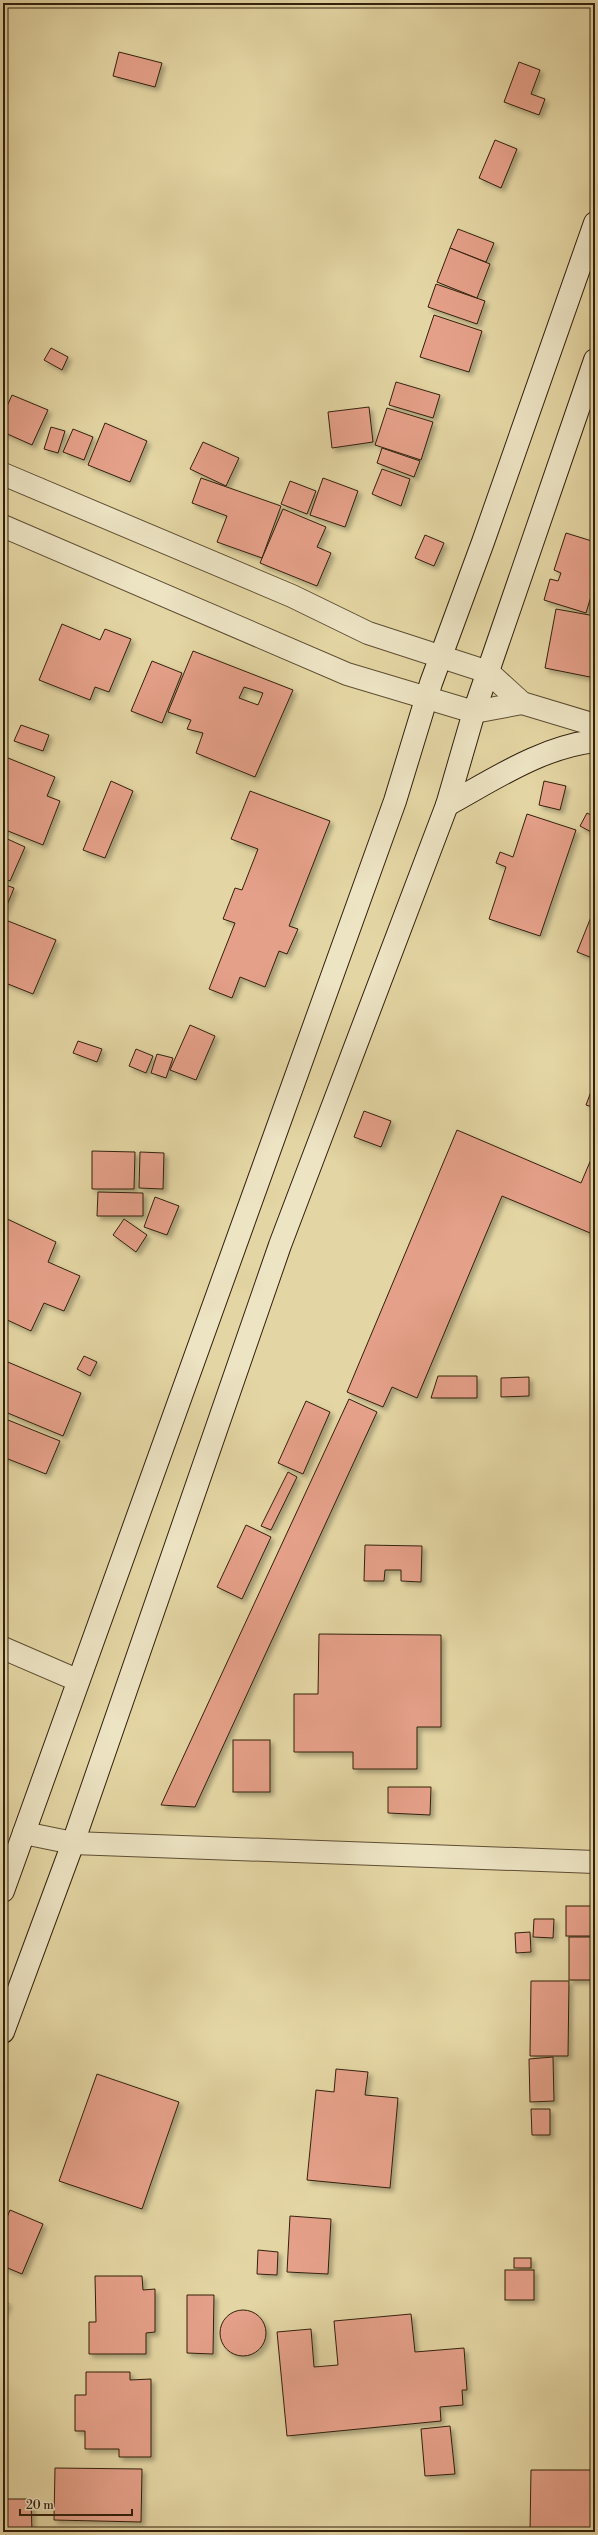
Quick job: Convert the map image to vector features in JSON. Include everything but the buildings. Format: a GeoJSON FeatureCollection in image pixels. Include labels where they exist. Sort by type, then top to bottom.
{"type":"FeatureCollection","features":[{"type":"Feature","properties":{"kind":"main road"},"geometry":{"type":"LineString","coordinates":[[3,1891],[77,1680],[381,838],[426,698],[595,223]]}},
{"type":"Feature","properties":{"kind":"main road"},"geometry":{"type":"LineString","coordinates":[[3,2032],[73,1843],[280,1245],[447,806],[474,712],[595,360]]}},
{"type":"Feature","properties":{"kind":"main road"},"geometry":{"type":"LineString","coordinates":[[3,474],[292,596],[368,632],[488,672],[522,703],[595,725]]}},
{"type":"Feature","properties":{"kind":"main road"},"geometry":{"type":"LineString","coordinates":[[3,526],[347,674],[474,712],[522,703]]}},
{"type":"Feature","properties":{"kind":"main road"},"geometry":{"type":"LineString","coordinates":[[447,806],[533,759],[578,743],[595,741]]}},
{"type":"Feature","properties":{"kind":"main road"},"geometry":{"type":"LineString","coordinates":[[3,1648],[77,1680]]}},
{"type":"Feature","properties":{"kind":"main road"},"geometry":{"type":"LineString","coordinates":[[24,1833],[73,1843],[595,1862]]}}]}
